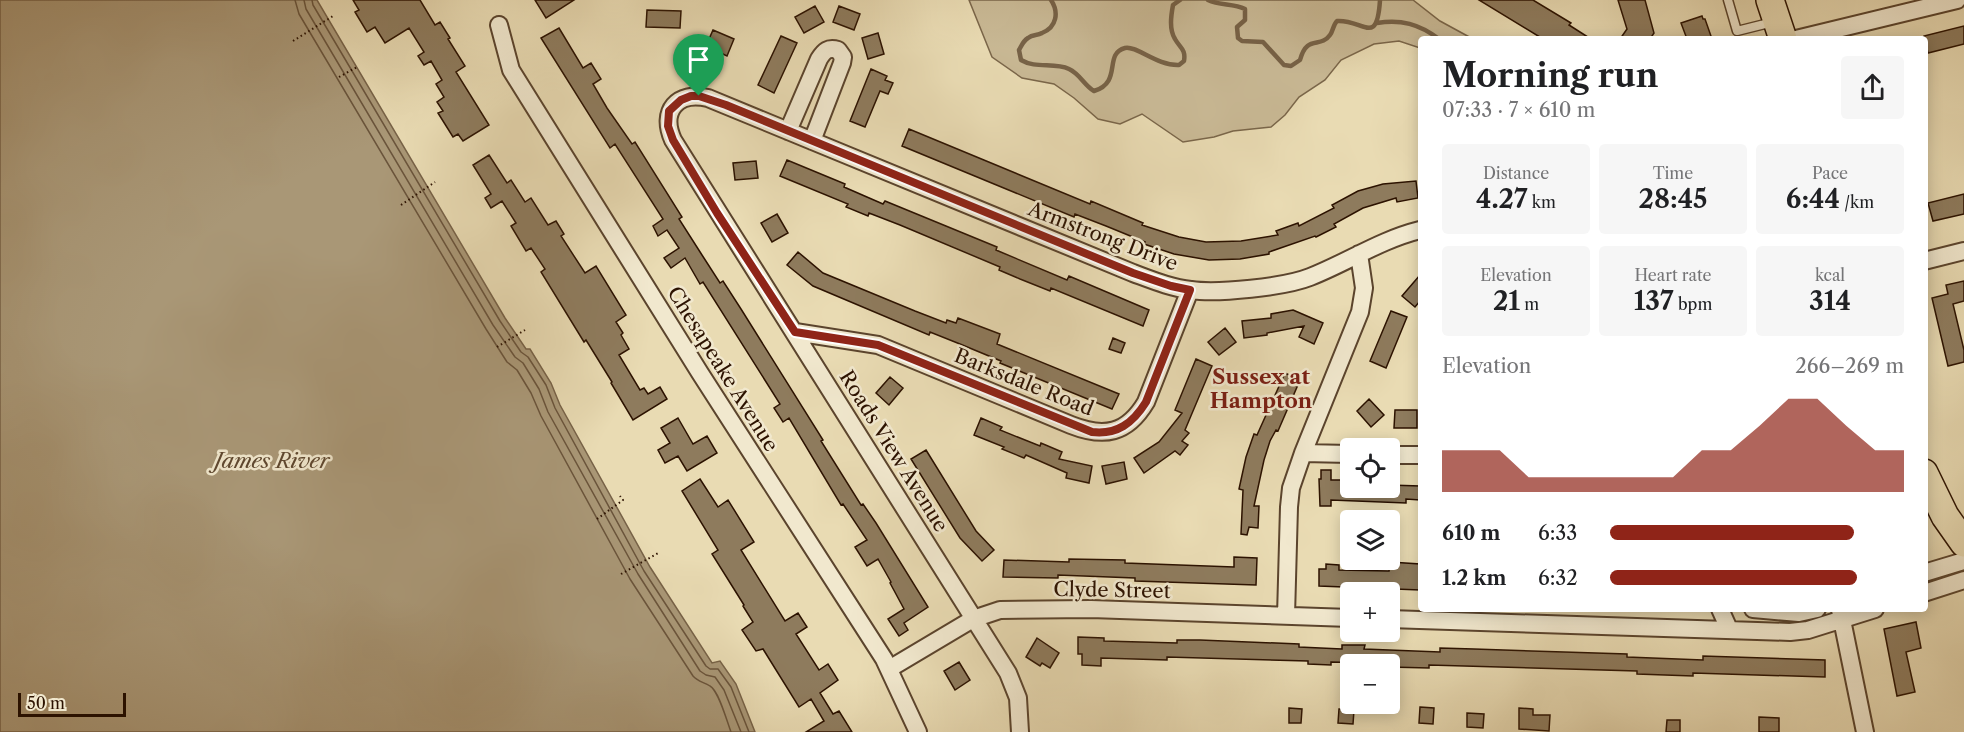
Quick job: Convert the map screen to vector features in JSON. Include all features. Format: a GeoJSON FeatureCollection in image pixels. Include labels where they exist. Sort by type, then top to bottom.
{"type":"FeatureCollection","features":[{"type":"Feature","properties":{"kind":"main road"},"geometry":{"type":"LineString","coordinates":[[1928,481],[1946,516],[1964,543]]}},
{"type":"Feature","properties":{"kind":"street"},"geometry":{"type":"LineString","coordinates":[[1781,25],[1957,0]]}},
{"type":"Feature","properties":{"kind":"street","name":"Chesapeake Avenue"},"geometry":{"type":"LineString","coordinates":[[499,25],[511,70],[888,669],[918,732]]}},
{"type":"Feature","properties":{"kind":"street"},"geometry":{"type":"LineString","coordinates":[[788,131],[819,59],[828,49],[838,50],[843,57],[842,63],[812,141]]}},
{"type":"Feature","properties":{"kind":"street","name":"Armstrong Drive"},"geometry":{"type":"LineString","coordinates":[[673,140],[668,126],[669,111],[681,100],[691,96],[708,98],[1133,273],[1190,290],[1221,291],[1286,284],[1308,278],[1395,237],[1418,231]]}},
{"type":"Feature","properties":{"kind":"street","name":"Roads View Avenue"},"geometry":{"type":"LineString","coordinates":[[673,140],[1015,686],[1020,712],[1020,732]]}},
{"type":"Feature","properties":{"kind":"street"},"geometry":{"type":"LineString","coordinates":[[1928,260],[1964,251]]}},
{"type":"Feature","properties":{"kind":"street"},"geometry":{"type":"LineString","coordinates":[[1286,616],[1288,507],[1291,488],[1360,312],[1364,288],[1359,254]]}},
{"type":"Feature","properties":{"kind":"street","name":"Barksdale Road"},"geometry":{"type":"LineString","coordinates":[[795,332],[878,345],[1071,425],[1101,433],[1121,428],[1139,412],[1146,402],[1190,290]]}},
{"type":"Feature","properties":{"kind":"street"},"geometry":{"type":"LineString","coordinates":[[1303,453],[1340,454]]}},
{"type":"Feature","properties":{"kind":"street"},"geometry":{"type":"LineString","coordinates":[[1400,455],[1418,455]]}},
{"type":"Feature","properties":{"kind":"street"},"geometry":{"type":"LineString","coordinates":[[1928,572],[1964,561]]}},
{"type":"Feature","properties":{"kind":"street"},"geometry":{"type":"LineString","coordinates":[[1928,592],[1964,580]]}},
{"type":"Feature","properties":{"kind":"street","name":"Clyde Street"},"geometry":{"type":"LineString","coordinates":[[888,669],[973,619],[989,612],[1008,609],[1091,609],[1340,618]]}},
{"type":"Feature","properties":{"kind":"street"},"geometry":{"type":"LineString","coordinates":[[1721,612],[1729,629]]}},
{"type":"Feature","properties":{"kind":"street"},"geometry":{"type":"LineString","coordinates":[[1788,612],[1804,612]]}},
{"type":"Feature","properties":{"kind":"street"},"geometry":{"type":"LineString","coordinates":[[1400,619],[1799,631],[1841,614],[1865,732]]}},
{"type":"Feature","properties":{"kind":"lane"},"geometry":{"type":"LineString","coordinates":[[1728,0],[1737,31],[1781,25]]}},
{"type":"Feature","properties":{"kind":"path"},"geometry":{"type":"LineString","coordinates":[[293,41],[333,16]]}},
{"type":"Feature","properties":{"kind":"path"},"geometry":{"type":"LineString","coordinates":[[339,77],[357,67]]}},
{"type":"Feature","properties":{"kind":"path"},"geometry":{"type":"LineString","coordinates":[[401,205],[435,182]]}},
{"type":"Feature","properties":{"kind":"path"},"geometry":{"type":"LineString","coordinates":[[497,348],[525,330]]}},
{"type":"Feature","properties":{"kind":"path"},"geometry":{"type":"LineString","coordinates":[[597,519],[623,500],[620,496]]}},
{"type":"Feature","properties":{"kind":"path"},"geometry":{"type":"LineString","coordinates":[[621,574],[660,552]]}},
{"type":"Feature","properties":{"kind":"shaded area"},"geometry":{"type":"Polygon","coordinates":[[[969,0],[1413,0],[1440,21],[1468,36],[1418,36],[1418,47],[1399,41],[1374,44],[1341,60],[1325,80],[1299,97],[1285,115],[1271,127],[1233,131],[1183,142],[1142,114],[1120,124],[1098,119],[1054,84],[1022,78],[992,57],[969,0]]]}},
{"type":"Feature","properties":{"kind":"water","name":"James River"},"geometry":{"type":"Polygon","coordinates":[[[0,0],[317,0],[505,318],[526,349],[530,349],[551,383],[560,405],[650,567],[712,663],[720,661],[736,684],[755,732],[0,732],[0,0]]]}},
{"type":"Feature","properties":{"kind":"building"},"geometry":{"type":"Polygon","coordinates":[[[353,0],[420,0],[435,25],[440,22],[450,38],[448,39],[465,66],[456,72],[489,125],[463,141],[458,134],[453,137],[438,113],[443,111],[437,102],[444,97],[436,84],[442,80],[431,61],[424,65],[418,56],[424,52],[409,28],[385,43],[375,27],[367,32],[355,12],[359,10],[353,0]]]}},
{"type":"Feature","properties":{"kind":"building"},"geometry":{"type":"Polygon","coordinates":[[[535,0],[574,0],[546,18],[535,0]]]}},
{"type":"Feature","properties":{"kind":"building"},"geometry":{"type":"Polygon","coordinates":[[[1479,0],[1533,0],[1571,23],[1569,25],[1586,36],[1538,36],[1479,0]]]}},
{"type":"Feature","properties":{"kind":"building"},"geometry":{"type":"Polygon","coordinates":[[[1618,0],[1645,0],[1654,33],[1652,36],[1622,36],[1627,29],[1618,0]]]}},
{"type":"Feature","properties":{"kind":"building"},"geometry":{"type":"Polygon","coordinates":[[[815,6],[824,22],[804,33],[795,17],[815,6]]]}},
{"type":"Feature","properties":{"kind":"building"},"geometry":{"type":"Polygon","coordinates":[[[839,6],[860,14],[854,30],[833,22],[839,6]]]}},
{"type":"Feature","properties":{"kind":"building"},"geometry":{"type":"Polygon","coordinates":[[[647,10],[681,11],[680,28],[646,27],[647,10]]]}},
{"type":"Feature","properties":{"kind":"building"},"geometry":{"type":"Polygon","coordinates":[[[1702,16],[1711,36],[1686,36],[1681,23],[1702,16]]]}},
{"type":"Feature","properties":{"kind":"building"},"geometry":{"type":"Polygon","coordinates":[[[1964,26],[1964,44],[1928,53],[1928,36],[1924,36],[1964,26]]]}},
{"type":"Feature","properties":{"kind":"building"},"geometry":{"type":"Polygon","coordinates":[[[559,28],[583,68],[591,63],[601,79],[593,84],[607,108],[632,144],[635,142],[682,217],[679,219],[720,283],[723,281],[741,309],[861,505],[863,504],[876,523],[928,607],[904,623],[908,630],[899,636],[888,619],[904,609],[891,582],[878,559],[867,566],[855,547],[867,540],[843,504],[841,505],[789,418],[783,422],[774,408],[780,404],[703,282],[700,284],[685,258],[671,268],[664,258],[679,248],[667,230],[658,236],[653,226],[663,219],[615,144],[610,148],[541,38],[559,28]]]}},
{"type":"Feature","properties":{"kind":"building"},"geometry":{"type":"Polygon","coordinates":[[[713,30],[734,39],[727,56],[706,46],[713,30]]]}},
{"type":"Feature","properties":{"kind":"building"},"geometry":{"type":"Polygon","coordinates":[[[878,33],[884,54],[868,59],[862,38],[878,33]]]}},
{"type":"Feature","properties":{"kind":"building"},"geometry":{"type":"Polygon","coordinates":[[[781,36],[797,43],[774,93],[758,85],[781,36]]]}},
{"type":"Feature","properties":{"kind":"building"},"geometry":{"type":"Polygon","coordinates":[[[871,69],[887,76],[885,80],[893,83],[888,94],[880,91],[865,127],[850,121],[871,69]]]}},
{"type":"Feature","properties":{"kind":"building"},"geometry":{"type":"Polygon","coordinates":[[[909,129],[1090,204],[1091,201],[1143,223],[1142,225],[1179,237],[1206,242],[1241,241],[1278,235],[1276,231],[1298,223],[1299,226],[1334,208],[1332,205],[1358,191],[1383,184],[1416,181],[1418,198],[1397,202],[1396,198],[1363,208],[1334,224],[1336,227],[1316,237],[1269,252],[1269,254],[1240,259],[1209,260],[1174,254],[1144,244],[1145,242],[1106,226],[1075,214],[1074,217],[902,146],[909,129]]]}},
{"type":"Feature","properties":{"kind":"building"},"geometry":{"type":"Polygon","coordinates":[[[489,155],[507,183],[511,180],[525,202],[531,198],[548,225],[556,221],[564,234],[561,236],[585,273],[596,266],[626,315],[616,322],[629,349],[619,355],[640,390],[644,388],[648,394],[660,387],[667,399],[633,420],[586,340],[584,342],[541,272],[545,269],[531,248],[526,251],[511,226],[516,223],[502,201],[491,208],[485,198],[491,194],[473,165],[489,155]]]}},
{"type":"Feature","properties":{"kind":"building"},"geometry":{"type":"Polygon","coordinates":[[[787,160],[845,184],[844,187],[883,204],[885,201],[997,247],[996,250],[1067,280],[1069,276],[1149,310],[1143,326],[1051,288],[1050,291],[1020,279],[999,270],[1000,267],[900,225],[846,207],[848,204],[780,176],[787,160]]]}},
{"type":"Feature","properties":{"kind":"building"},"geometry":{"type":"Polygon","coordinates":[[[756,161],[758,178],[735,180],[733,163],[756,161]]]}},
{"type":"Feature","properties":{"kind":"building"},"geometry":{"type":"Polygon","coordinates":[[[1964,194],[1964,214],[1933,221],[1928,203],[1964,194]]]}},
{"type":"Feature","properties":{"kind":"building"},"geometry":{"type":"Polygon","coordinates":[[[777,214],[788,233],[772,242],[761,223],[777,214]]]}},
{"type":"Feature","properties":{"kind":"building"},"geometry":{"type":"Polygon","coordinates":[[[798,252],[823,273],[915,311],[946,323],[947,320],[956,323],[958,318],[1000,334],[997,344],[1119,394],[1112,409],[960,344],[930,332],[929,335],[813,286],[787,265],[798,252]]]}},
{"type":"Feature","properties":{"kind":"building"},"geometry":{"type":"Polygon","coordinates":[[[1418,277],[1418,303],[1415,307],[1402,296],[1418,277]]]}},
{"type":"Feature","properties":{"kind":"building"},"geometry":{"type":"Polygon","coordinates":[[[1964,281],[1964,301],[1953,304],[1964,350],[1964,362],[1948,366],[1932,298],[1948,294],[1946,285],[1964,281]]]}},
{"type":"Feature","properties":{"kind":"building"},"geometry":{"type":"Polygon","coordinates":[[[1293,310],[1323,323],[1314,344],[1299,337],[1304,326],[1244,338],[1242,321],[1271,318],[1271,314],[1293,310]]]}},
{"type":"Feature","properties":{"kind":"building"},"geometry":{"type":"Polygon","coordinates":[[[1391,311],[1407,317],[1386,368],[1370,361],[1391,311]]]}},
{"type":"Feature","properties":{"kind":"building"},"geometry":{"type":"Polygon","coordinates":[[[1225,328],[1236,342],[1219,355],[1208,342],[1225,328]]]}},
{"type":"Feature","properties":{"kind":"building"},"geometry":{"type":"Polygon","coordinates":[[[1113,338],[1125,343],[1121,353],[1109,349],[1113,338]]]}},
{"type":"Feature","properties":{"kind":"building"},"geometry":{"type":"Polygon","coordinates":[[[1196,359],[1212,366],[1185,430],[1189,433],[1182,441],[1188,445],[1180,455],[1175,451],[1144,473],[1134,458],[1159,442],[1182,413],[1175,410],[1196,359]]]}},
{"type":"Feature","properties":{"kind":"building"},"geometry":{"type":"Polygon","coordinates":[[[1285,373],[1300,380],[1278,431],[1276,430],[1270,441],[1264,460],[1254,506],[1259,506],[1258,528],[1249,527],[1247,535],[1241,534],[1243,490],[1239,489],[1246,457],[1254,434],[1257,435],[1285,373]]]}},
{"type":"Feature","properties":{"kind":"building"},"geometry":{"type":"Polygon","coordinates":[[[890,377],[903,388],[889,405],[876,393],[890,377]]]}},
{"type":"Feature","properties":{"kind":"building"},"geometry":{"type":"Polygon","coordinates":[[[1369,399],[1384,415],[1371,427],[1357,411],[1369,399]]]}},
{"type":"Feature","properties":{"kind":"building"},"geometry":{"type":"Polygon","coordinates":[[[1395,410],[1417,410],[1417,428],[1394,428],[1395,410]]]}},
{"type":"Feature","properties":{"kind":"building"},"geometry":{"type":"Polygon","coordinates":[[[678,418],[693,444],[707,436],[717,453],[687,471],[678,456],[665,463],[658,450],[670,443],[661,428],[678,418]]]}},
{"type":"Feature","properties":{"kind":"building"},"geometry":{"type":"Polygon","coordinates":[[[981,418],[1002,427],[1000,430],[1062,452],[1059,459],[1092,466],[1089,483],[1066,478],[1067,473],[1026,455],[1024,458],[974,435],[981,418]]]}},
{"type":"Feature","properties":{"kind":"building"},"geometry":{"type":"Polygon","coordinates":[[[926,450],[976,531],[994,550],[982,561],[960,538],[911,459],[926,450]]]}},
{"type":"Feature","properties":{"kind":"building"},"geometry":{"type":"Polygon","coordinates":[[[1124,462],[1127,479],[1106,484],[1102,466],[1124,462]]]}},
{"type":"Feature","properties":{"kind":"building"},"geometry":{"type":"Polygon","coordinates":[[[1321,470],[1331,470],[1331,480],[1340,480],[1340,498],[1400,498],[1400,485],[1418,486],[1418,500],[1406,499],[1406,503],[1331,500],[1331,506],[1320,506],[1319,479],[1321,479],[1321,470]]]}},
{"type":"Feature","properties":{"kind":"building"},"geometry":{"type":"Polygon","coordinates":[[[700,479],[718,507],[728,500],[754,542],[741,550],[785,621],[798,613],[807,627],[796,634],[819,670],[828,664],[838,680],[820,693],[833,714],[839,711],[852,732],[806,732],[824,721],[811,699],[799,707],[763,649],[756,651],[742,630],[753,622],[712,554],[718,550],[682,491],[700,479]]]}},
{"type":"Feature","properties":{"kind":"building"},"geometry":{"type":"Polygon","coordinates":[[[1234,557],[1257,558],[1256,585],[1135,581],[1135,578],[1058,575],[1058,578],[1003,577],[1004,560],[1069,562],[1069,559],[1125,560],[1125,563],[1234,567],[1234,557]]]}},
{"type":"Feature","properties":{"kind":"building"},"geometry":{"type":"Polygon","coordinates":[[[1400,563],[1418,564],[1418,590],[1400,589],[1400,582],[1340,582],[1340,587],[1319,586],[1319,569],[1326,569],[1326,564],[1339,565],[1339,570],[1389,571],[1400,570],[1400,563]]]}},
{"type":"Feature","properties":{"kind":"building"},"geometry":{"type":"Polygon","coordinates":[[[1916,622],[1921,648],[1906,652],[1915,692],[1897,696],[1884,629],[1916,622]]]}},
{"type":"Feature","properties":{"kind":"building"},"geometry":{"type":"Polygon","coordinates":[[[1078,637],[1104,638],[1104,641],[1177,643],[1177,640],[1200,640],[1299,644],[1299,647],[1342,649],[1342,645],[1365,645],[1364,649],[1440,652],[1440,648],[1627,654],[1627,657],[1703,660],[1703,656],[1825,660],[1825,677],[1693,673],[1693,676],[1637,674],[1637,671],[1429,665],[1429,668],[1400,667],[1400,654],[1340,654],[1340,662],[1331,662],[1331,665],[1308,664],[1308,661],[1167,657],[1167,660],[1101,658],[1101,666],[1082,665],[1082,654],[1078,654],[1078,637]]]}},
{"type":"Feature","properties":{"kind":"building"},"geometry":{"type":"Polygon","coordinates":[[[1037,638],[1059,653],[1050,668],[1042,663],[1040,666],[1026,657],[1037,638]]]}},
{"type":"Feature","properties":{"kind":"building"},"geometry":{"type":"Polygon","coordinates":[[[959,662],[970,680],[955,690],[944,671],[959,662]]]}},
{"type":"Feature","properties":{"kind":"building"},"geometry":{"type":"Polygon","coordinates":[[[1420,707],[1434,708],[1433,724],[1419,723],[1420,707]]]}},
{"type":"Feature","properties":{"kind":"building"},"geometry":{"type":"Polygon","coordinates":[[[1289,708],[1302,709],[1301,723],[1289,723],[1289,708]]]}},
{"type":"Feature","properties":{"kind":"building"},"geometry":{"type":"Polygon","coordinates":[[[1519,708],[1533,709],[1533,715],[1550,715],[1549,731],[1519,729],[1519,708]]]}},
{"type":"Feature","properties":{"kind":"building"},"geometry":{"type":"Polygon","coordinates":[[[1339,709],[1340,714],[1354,714],[1353,724],[1338,723],[1339,709]]]}},
{"type":"Feature","properties":{"kind":"building"},"geometry":{"type":"Polygon","coordinates":[[[1467,713],[1484,714],[1483,728],[1467,727],[1467,713]]]}},
{"type":"Feature","properties":{"kind":"building"},"geometry":{"type":"Polygon","coordinates":[[[1759,717],[1779,718],[1779,732],[1759,732],[1759,717]]]}},
{"type":"Feature","properties":{"kind":"building"},"geometry":{"type":"Polygon","coordinates":[[[1667,720],[1680,720],[1680,732],[1666,732],[1667,720]]]}},
{"type":"Feature","properties":{"kind":"waterway"},"geometry":{"type":"LineString","coordinates":[[1051,0],[1056,14],[1054,23],[1047,30],[1025,40],[1019,50],[1021,60],[1027,63],[1069,69],[1094,91],[1103,87],[1108,81],[1115,56],[1125,48],[1171,64],[1179,65],[1184,61],[1183,51],[1171,27],[1173,5],[1180,0]]}},
{"type":"Feature","properties":{"kind":"waterway"},"geometry":{"type":"LineString","coordinates":[[1208,0],[1245,9],[1245,20],[1237,27],[1238,38],[1242,41],[1263,42],[1284,65],[1291,66],[1300,60],[1306,47],[1326,39],[1337,21],[1346,21],[1367,28],[1372,27],[1376,23],[1380,0]]}},
{"type":"Feature","properties":{"kind":"waterway"},"geometry":{"type":"LineString","coordinates":[[1377,23],[1402,22],[1434,36]]}},
{"type":"Feature","properties":{"kind":"district","name":"Sussex at Hampton"},"geometry":{"type":"Point","coordinates":[1261,388]}},
{"type":"Feature","properties":{"kind":"route"},"geometry":{"type":"LineString","coordinates":[[699,96],[726,105],[1133,273],[1190,290],[1146,402],[1139,412],[1121,428],[1111,432],[1092,432],[878,345],[795,332],[717,213],[670,134],[669,111],[681,100],[699,96]]}}]}
